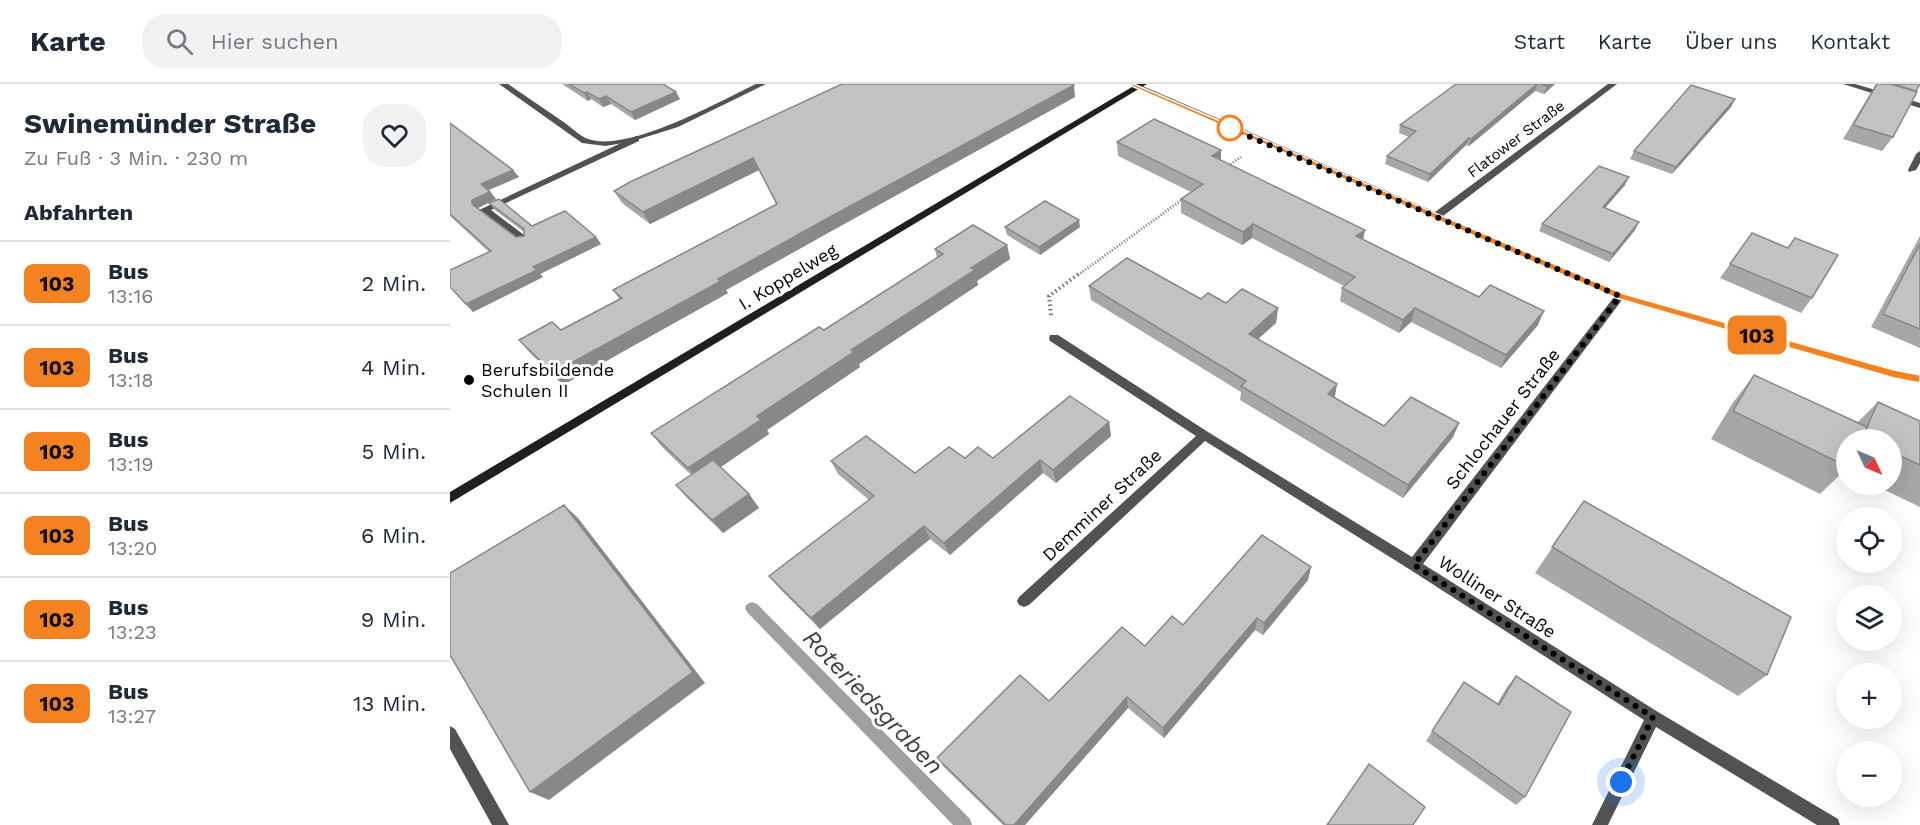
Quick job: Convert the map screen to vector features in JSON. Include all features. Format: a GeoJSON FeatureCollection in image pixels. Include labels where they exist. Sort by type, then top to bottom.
{"type":"FeatureCollection","features":[{"type":"Feature","properties":{"kind":"street"},"geometry":{"type":"LineString","coordinates":[[503,84],[585,141],[597,144],[636,139]]}},
{"type":"Feature","properties":{"kind":"street"},"geometry":{"type":"LineString","coordinates":[[525,240],[484,210],[636,139],[762,84]]}},
{"type":"Feature","properties":{"kind":"street","name":"Flatower Straße"},"geometry":{"type":"LineString","coordinates":[[1435,217],[1613,84]]}},
{"type":"Feature","properties":{"kind":"street"},"geometry":{"type":"LineString","coordinates":[[1846,84],[1920,106]]}},
{"type":"Feature","properties":{"kind":"street"},"geometry":{"type":"LineString","coordinates":[[1138,85],[1262,142],[1620,296],[1894,374],[1920,379]]}},
{"type":"Feature","properties":{"kind":"street","name":"I. Koppelweg"},"geometry":{"type":"LineString","coordinates":[[450,498],[1138,85]]}},
{"type":"Feature","properties":{"kind":"street"},"geometry":{"type":"LineString","coordinates":[[1912,170],[1920,154]]}},
{"type":"Feature","properties":{"kind":"street","name":"Schlochauer Straße"},"geometry":{"type":"LineString","coordinates":[[1414,565],[1620,296]]}},
{"type":"Feature","properties":{"kind":"street","name":"Wolliner Straße"},"geometry":{"type":"LineString","coordinates":[[1054,338],[1653,717],[1832,825]]}},
{"type":"Feature","properties":{"kind":"street","name":"Demminer Straße"},"geometry":{"type":"LineString","coordinates":[[1024,601],[1204,435]]}},
{"type":"Feature","properties":{"kind":"street"},"geometry":{"type":"LineString","coordinates":[[1600,825],[1653,717]]}},
{"type":"Feature","properties":{"kind":"street"},"geometry":{"type":"LineString","coordinates":[[450,734],[501,825]]}},
{"type":"Feature","properties":{"kind":"path"},"geometry":{"type":"LineString","coordinates":[[1223,170],[1262,142]]}},
{"type":"Feature","properties":{"kind":"path"},"geometry":{"type":"LineString","coordinates":[[1054,338],[1049,296],[1184,198]]}},
{"type":"Feature","properties":{"kind":"building"},"geometry":{"type":"Polygon","coordinates":[[[569,84],[663,84],[676,92],[631,112],[606,96],[599,99],[569,84]]]}},
{"type":"Feature","properties":{"kind":"building"},"geometry":{"type":"Polygon","coordinates":[[[842,84],[1074,85],[830,217],[718,279],[721,281],[553,373],[519,340],[552,322],[561,330],[622,298],[613,290],[777,204],[753,158],[643,212],[614,191],[842,84]]]}},
{"type":"Feature","properties":{"kind":"building"},"geometry":{"type":"Polygon","coordinates":[[[1456,84],[1537,84],[1471,139],[1469,138],[1430,174],[1387,156],[1416,131],[1400,125],[1456,84]]]}},
{"type":"Feature","properties":{"kind":"building"},"geometry":{"type":"Polygon","coordinates":[[[1877,84],[1891,84],[1917,92],[1893,137],[1853,125],[1877,84]]]}},
{"type":"Feature","properties":{"kind":"building"},"geometry":{"type":"Polygon","coordinates":[[[1894,84],[1920,84],[1916,91],[1894,84]]]}},
{"type":"Feature","properties":{"kind":"building"},"geometry":{"type":"Polygon","coordinates":[[[1691,85],[1735,99],[1676,167],[1634,151],[1691,85]]]}},
{"type":"Feature","properties":{"kind":"building"},"geometry":{"type":"Polygon","coordinates":[[[1154,119],[1221,150],[1212,156],[1365,230],[1356,236],[1479,297],[1490,285],[1544,311],[1506,355],[1415,308],[1403,320],[1342,288],[1355,277],[1253,224],[1243,232],[1181,199],[1203,184],[1117,142],[1154,119]]]}},
{"type":"Feature","properties":{"kind":"building"},"geometry":{"type":"Polygon","coordinates":[[[450,123],[513,170],[481,184],[490,192],[472,200],[472,204],[516,237],[524,236],[524,229],[489,203],[499,199],[532,226],[565,211],[596,237],[533,267],[537,270],[466,304],[450,287],[450,270],[491,251],[450,214],[450,123]]]}},
{"type":"Feature","properties":{"kind":"building"},"geometry":{"type":"Polygon","coordinates":[[[1599,166],[1629,177],[1603,207],[1639,222],[1613,254],[1542,224],[1599,166]]]}},
{"type":"Feature","properties":{"kind":"building"},"geometry":{"type":"Polygon","coordinates":[[[1045,201],[1079,220],[1039,247],[1005,227],[1045,201]]]}},
{"type":"Feature","properties":{"kind":"building"},"geometry":{"type":"Polygon","coordinates":[[[973,225],[1007,245],[971,268],[975,270],[851,350],[854,352],[757,416],[761,420],[688,468],[651,433],[819,327],[824,330],[943,254],[935,249],[973,225]]]}},
{"type":"Feature","properties":{"kind":"building"},"geometry":{"type":"Polygon","coordinates":[[[1752,233],[1788,248],[1795,238],[1838,255],[1812,298],[1730,264],[1752,233]]]}},
{"type":"Feature","properties":{"kind":"building"},"geometry":{"type":"Polygon","coordinates":[[[1920,244],[1920,329],[1883,314],[1920,244]]]}},
{"type":"Feature","properties":{"kind":"building"},"geometry":{"type":"Polygon","coordinates":[[[1127,258],[1201,299],[1208,293],[1226,303],[1242,289],[1278,308],[1249,334],[1337,384],[1328,394],[1384,426],[1411,397],[1459,423],[1408,485],[1241,386],[1246,381],[1089,286],[1127,258]]]}},
{"type":"Feature","properties":{"kind":"building"},"geometry":{"type":"Polygon","coordinates":[[[1754,375],[1867,427],[1866,429],[1836,429],[1836,461],[1733,411],[1754,375]]]}},
{"type":"Feature","properties":{"kind":"building"},"geometry":{"type":"Polygon","coordinates":[[[1070,396],[1109,422],[1053,470],[1040,460],[944,543],[924,526],[811,618],[769,576],[874,496],[831,461],[866,436],[915,473],[949,447],[965,458],[978,447],[993,458],[1070,396]]]}},
{"type":"Feature","properties":{"kind":"building"},"geometry":{"type":"Polygon","coordinates":[[[1878,402],[1920,421],[1920,465],[1902,457],[1902,429],[1866,429],[1878,402]]]}},
{"type":"Feature","properties":{"kind":"building"},"geometry":{"type":"Polygon","coordinates":[[[713,460],[749,494],[712,520],[676,485],[713,460]]]}},
{"type":"Feature","properties":{"kind":"building"},"geometry":{"type":"Polygon","coordinates":[[[1584,501],[1791,617],[1767,675],[1552,547],[1584,501]]]}},
{"type":"Feature","properties":{"kind":"building"},"geometry":{"type":"Polygon","coordinates":[[[564,505],[693,672],[530,792],[450,655],[450,573],[564,505]]]}},
{"type":"Feature","properties":{"kind":"building"},"geometry":{"type":"Polygon","coordinates":[[[1262,535],[1311,567],[1264,623],[1257,618],[1163,728],[1127,697],[1014,825],[1006,825],[937,758],[1020,675],[1049,701],[1122,627],[1145,646],[1172,616],[1183,625],[1262,535]]]}},
{"type":"Feature","properties":{"kind":"building"},"geometry":{"type":"Polygon","coordinates":[[[1516,676],[1571,712],[1525,797],[1432,731],[1464,682],[1499,705],[1516,676]]]}},
{"type":"Feature","properties":{"kind":"building"},"geometry":{"type":"Polygon","coordinates":[[[1369,764],[1425,807],[1413,825],[1327,825],[1369,764]]]}},
{"type":"Feature","properties":{"kind":"waterway","name":"Roteriedsgraben"},"geometry":{"type":"LineString","coordinates":[[752,608],[964,825]]}},
{"type":"Feature","properties":{"kind":"bus line","name":"103"},"geometry":{"type":"LineString","coordinates":[[1131,84],[1620,296],[1894,374],[1920,379]]}},
{"type":"Feature","properties":{"kind":"place","name":"Berufsbildende Schulen II"},"geometry":{"type":"Point","coordinates":[469,380]}},
{"type":"Feature","properties":{"kind":"route"},"geometry":{"type":"LineString","coordinates":[[1230,128],[1225,126],[1620,296],[1414,565],[1653,717],[1621,782]]}}]}
